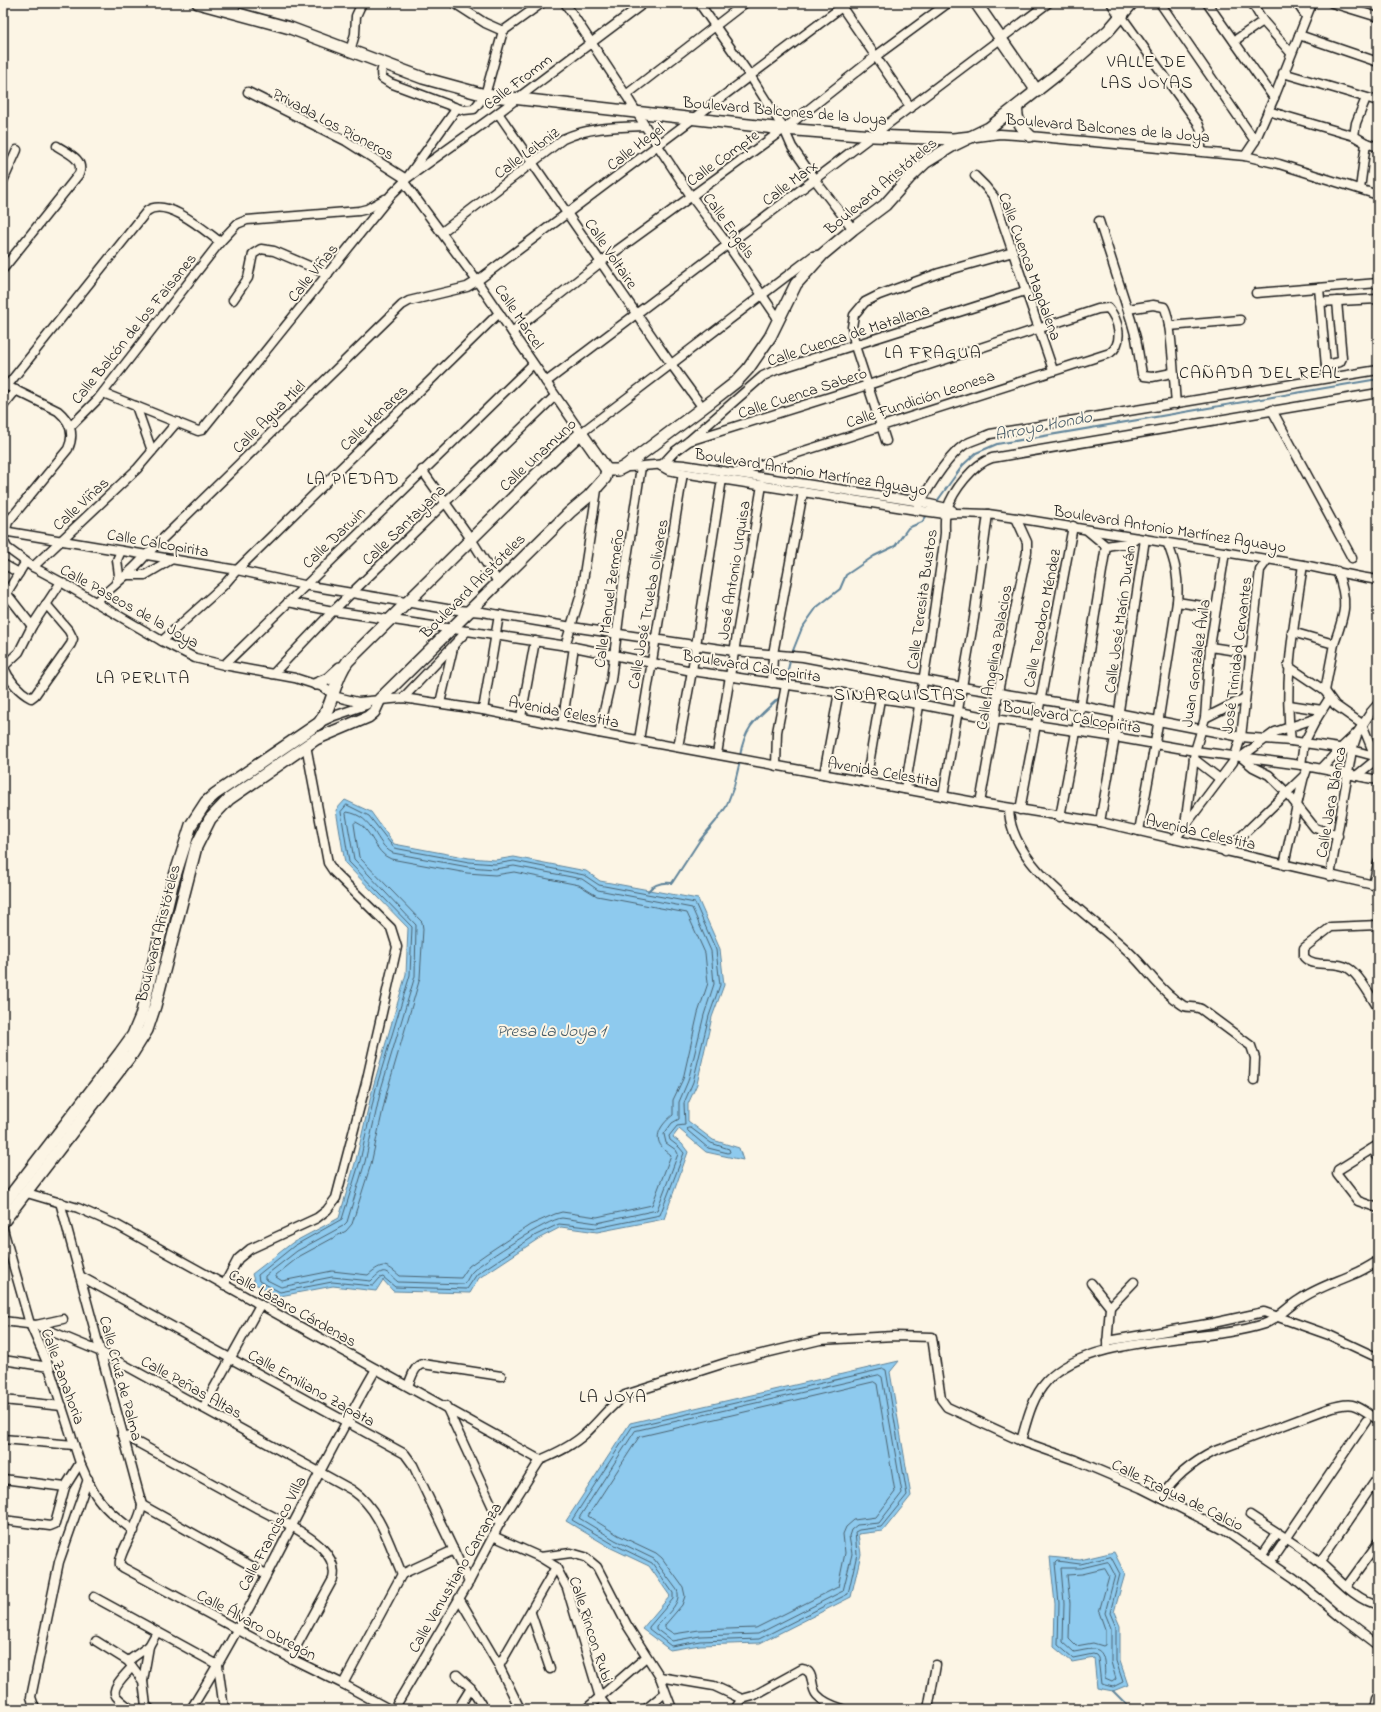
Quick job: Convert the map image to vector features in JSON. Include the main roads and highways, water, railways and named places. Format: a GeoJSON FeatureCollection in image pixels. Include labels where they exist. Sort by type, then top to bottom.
{"type":"FeatureCollection","features":[{"type":"Feature","properties":{"kind":"water","name":"Presa La Joya 1"},"geometry":{"type":"Polygon","coordinates":[[[345,800],[371,812],[394,844],[469,858],[495,860],[514,857],[586,871],[600,881],[698,899],[720,949],[724,985],[712,1017],[697,1084],[688,1104],[688,1121],[713,1140],[739,1148],[743,1160],[706,1152],[679,1129],[673,1137],[682,1144],[688,1152],[664,1219],[597,1232],[561,1227],[538,1239],[479,1278],[470,1293],[393,1291],[383,1280],[376,1291],[333,1286],[280,1296],[255,1284],[252,1274],[292,1243],[339,1218],[356,1160],[373,1087],[406,974],[408,928],[345,863],[336,810],[345,800]]]}},
{"type":"Feature","properties":{"kind":"water"},"geometry":{"type":"Polygon","coordinates":[[[899,1361],[890,1372],[911,1496],[883,1531],[858,1534],[861,1554],[851,1597],[760,1643],[700,1645],[670,1650],[642,1629],[670,1596],[649,1566],[611,1548],[566,1521],[630,1423],[899,1361]]]}},
{"type":"Feature","properties":{"kind":"water"},"geometry":{"type":"Polygon","coordinates":[[[1114,1552],[1125,1574],[1114,1612],[1120,1626],[1120,1661],[1128,1685],[1113,1691],[1097,1688],[1094,1658],[1072,1662],[1054,1647],[1055,1604],[1050,1557],[1080,1560],[1114,1552]]]}},
{"type":"Feature","properties":{"kind":"waterway","name":"Arroyo Hondo"},"geometry":{"type":"LineString","coordinates":[[935,504],[963,465],[976,453],[997,444],[1378,379]]}},
{"type":"Feature","properties":{"kind":"waterway","name":"Arroyo Hondo"},"geometry":{"type":"LineString","coordinates":[[792,653],[802,628],[817,607],[840,589],[846,575],[874,556],[895,546],[908,528],[922,522],[928,514]]}},
{"type":"Feature","properties":{"kind":"waterway","name":"Arroyo Hondo"},"geometry":{"type":"LineString","coordinates":[[785,682],[791,657]]}},
{"type":"Feature","properties":{"kind":"waterway","name":"Arroyo Hondo"},"geometry":{"type":"LineString","coordinates":[[740,756],[742,745],[749,728],[781,696]]}},
{"type":"Feature","properties":{"kind":"waterway","name":"Arroyo Hondo"},"geometry":{"type":"LineString","coordinates":[[648,891],[659,884],[672,883],[700,840],[726,807],[734,786],[740,761]]}},
{"type":"Feature","properties":{"kind":"waterway"},"geometry":{"type":"LineString","coordinates":[[1113,1691],[1131,1709]]}},
{"type":"Feature","properties":{"kind":"district","name":"VALLE DE LAS JOYAS"},"geometry":{"type":"Point","coordinates":[1147,71]}},
{"type":"Feature","properties":{"kind":"district","name":"LA FRAGUA"},"geometry":{"type":"Point","coordinates":[933,352]}},
{"type":"Feature","properties":{"kind":"district","name":"CAÑADA DEL REAL"},"geometry":{"type":"Point","coordinates":[1260,372]}},
{"type":"Feature","properties":{"kind":"district","name":"LA PIEDAD"},"geometry":{"type":"Point","coordinates":[353,478]}},
{"type":"Feature","properties":{"kind":"district","name":"LA PERLITA"},"geometry":{"type":"Point","coordinates":[143,677]}},
{"type":"Feature","properties":{"kind":"district","name":"SINARQUISTAS"},"geometry":{"type":"Point","coordinates":[900,694]}},
{"type":"Feature","properties":{"kind":"district","name":"LA JOYA"},"geometry":{"type":"Point","coordinates":[613,1396]}}]}
